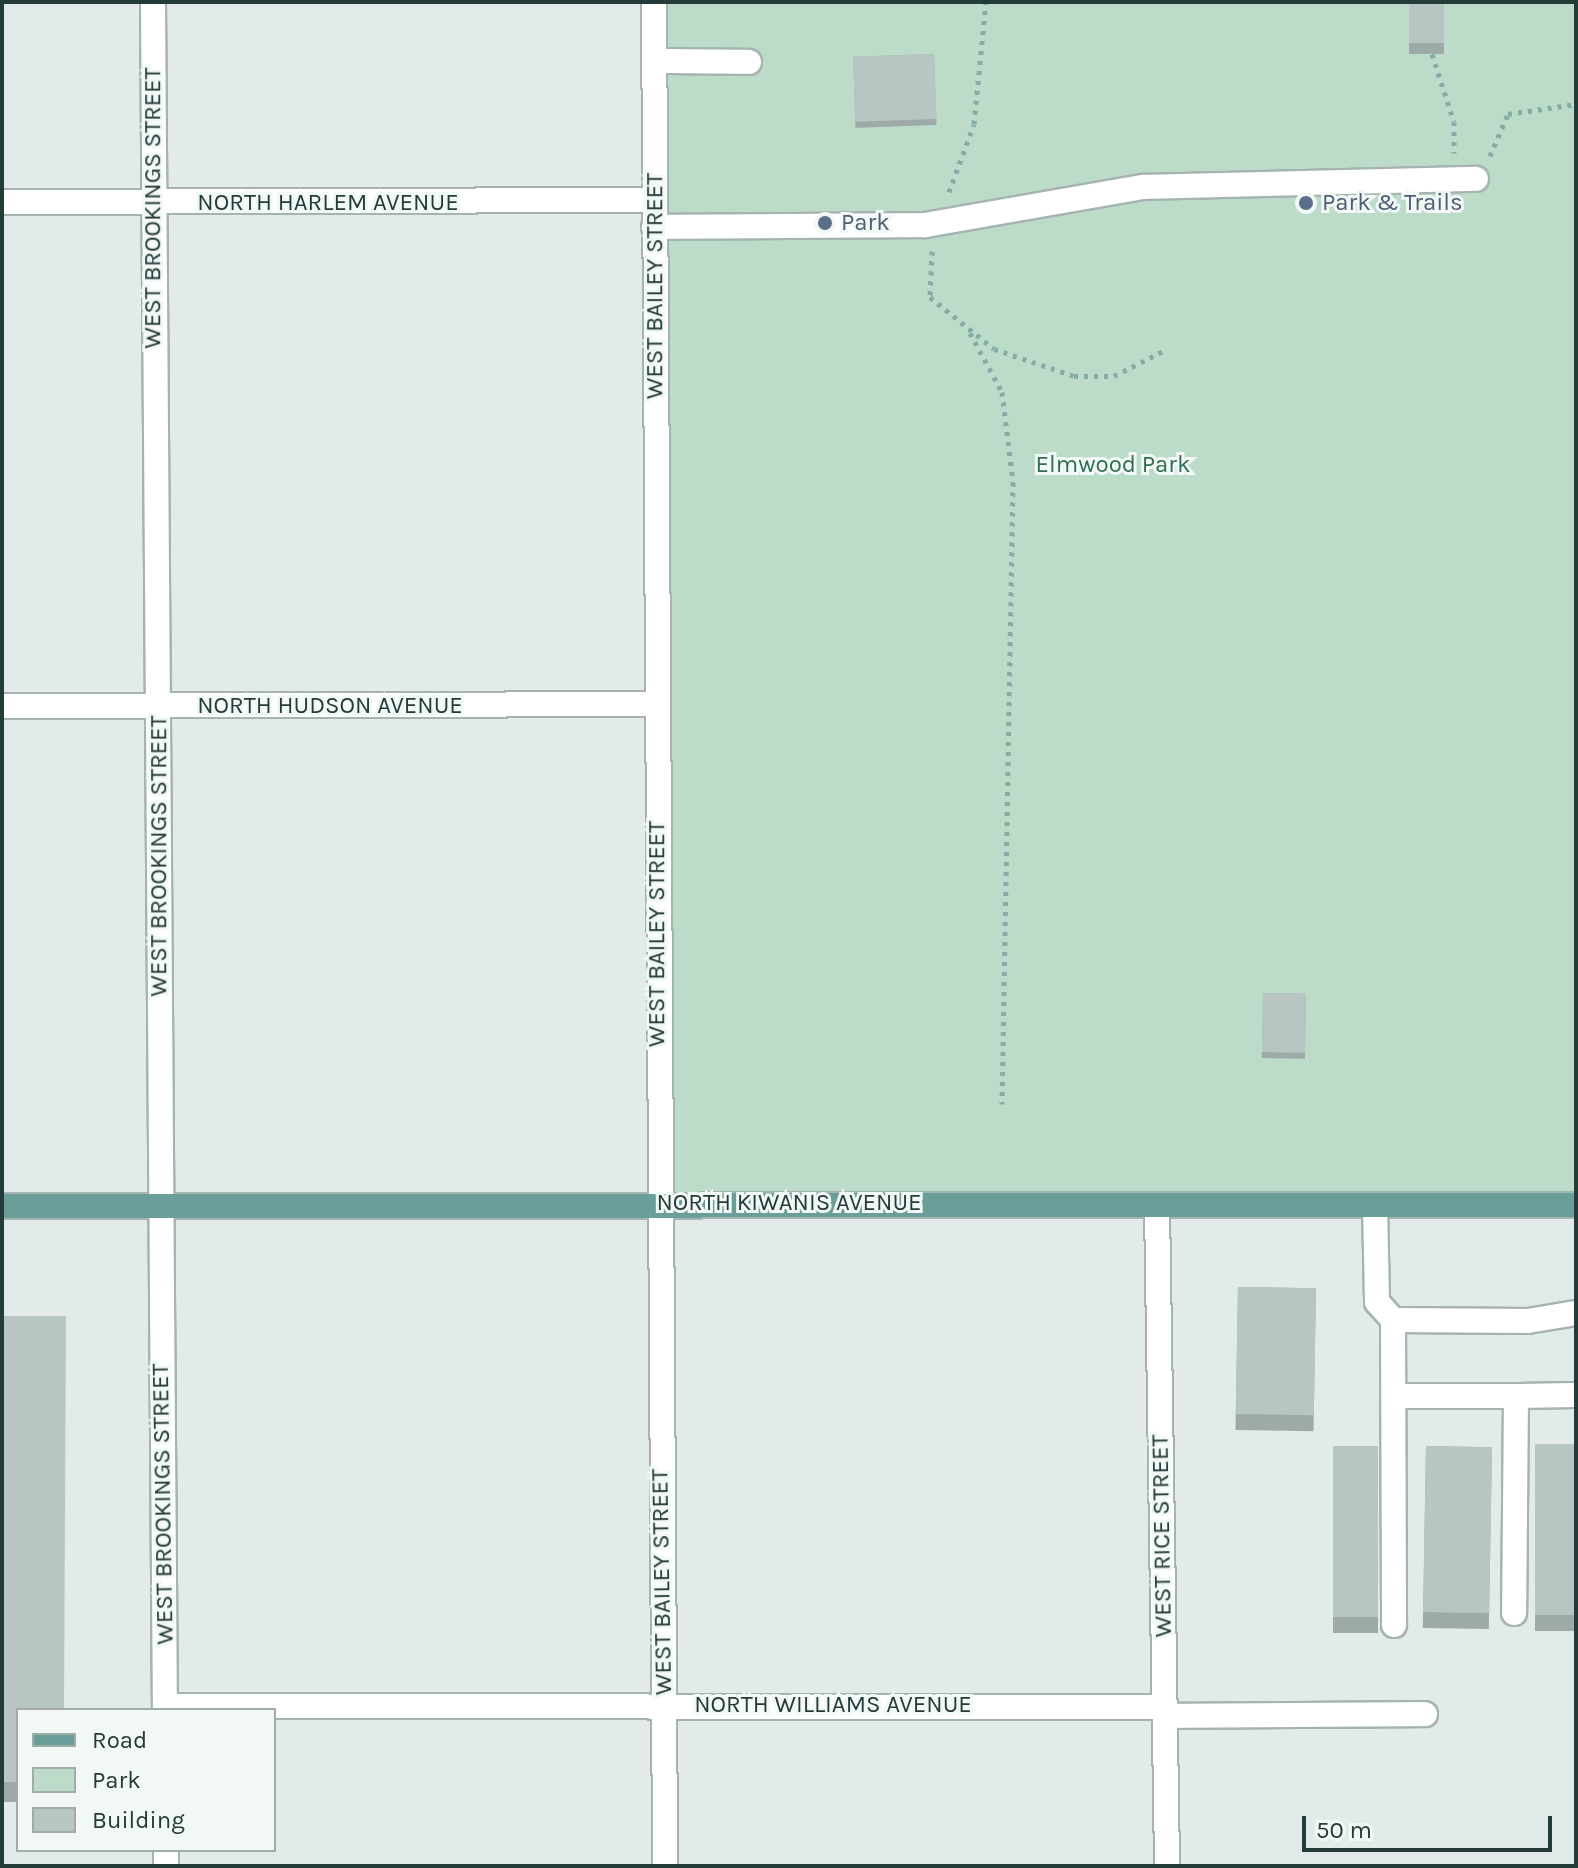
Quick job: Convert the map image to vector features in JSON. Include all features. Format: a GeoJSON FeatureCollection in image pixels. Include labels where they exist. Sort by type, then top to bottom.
{"type":"FeatureCollection","features":[{"type":"Feature","properties":{"kind":"main road","name":"NORTH KIWANIS AVENUE"},"geometry":{"type":"LineString","coordinates":[[2,1206],[657,1202],[1576,1205]]}},
{"type":"Feature","properties":{"kind":"street","name":"WEST BROOKINGS STREET"},"geometry":{"type":"LineString","coordinates":[[153,2],[152,204],[159,707],[165,1708]]}},
{"type":"Feature","properties":{"kind":"street","name":"WEST BAILEY STREET"},"geometry":{"type":"LineString","coordinates":[[654,2],[657,1202],[665,1866]]}},
{"type":"Feature","properties":{"kind":"street"},"geometry":{"type":"LineString","coordinates":[[654,61],[749,62]]}},
{"type":"Feature","properties":{"kind":"street"},"geometry":{"type":"LineString","coordinates":[[654,227],[925,225],[1143,187],[1464,179]]}},
{"type":"Feature","properties":{"kind":"street","name":"NORTH HARLEM AVENUE"},"geometry":{"type":"LineString","coordinates":[[2,202],[152,204],[654,200]]}},
{"type":"Feature","properties":{"kind":"street","name":"NORTH HUDSON AVENUE"},"geometry":{"type":"LineString","coordinates":[[2,706],[657,704]]}},
{"type":"Feature","properties":{"kind":"street","name":"WEST RICE STREET"},"geometry":{"type":"LineString","coordinates":[[1157,1205],[1167,1866]]}},
{"type":"Feature","properties":{"kind":"street"},"geometry":{"type":"LineString","coordinates":[[1375,1205],[1377,1302],[1393,1320],[1394,1625]]}},
{"type":"Feature","properties":{"kind":"street"},"geometry":{"type":"LineString","coordinates":[[1393,1320],[1528,1321],[1576,1313]]}},
{"type":"Feature","properties":{"kind":"street"},"geometry":{"type":"LineString","coordinates":[[1394,1396],[1576,1395]]}},
{"type":"Feature","properties":{"kind":"street"},"geometry":{"type":"LineString","coordinates":[[1514,1613],[1516,1396]]}},
{"type":"Feature","properties":{"kind":"street","name":"NORTH WILLIAMS AVENUE"},"geometry":{"type":"LineString","coordinates":[[165,1708],[663,1705],[1425,1714]]}},
{"type":"Feature","properties":{"kind":"path"},"geometry":{"type":"LineString","coordinates":[[1432,54],[1454,122],[1464,179],[1485,179],[1508,114],[1576,104]]}},
{"type":"Feature","properties":{"kind":"path"},"geometry":{"type":"LineString","coordinates":[[970,333],[1002,392],[1013,482],[1002,1104]]}},
{"type":"Feature","properties":{"kind":"green space","name":"Elmwood Park"},"geometry":{"type":"Polygon","coordinates":[[[648,2],[1576,2],[1576,1202],[648,1202],[648,2]]]}},
{"type":"Feature","properties":{"kind":"building"},"geometry":{"type":"Polygon","coordinates":[[[1409,2],[1444,2],[1444,43],[1409,43],[1409,2]]]}},
{"type":"Feature","properties":{"kind":"building"},"geometry":{"type":"Polygon","coordinates":[[[934,54],[936,119],[855,122],[853,57],[934,54]]]}},
{"type":"Feature","properties":{"kind":"building"},"geometry":{"type":"Polygon","coordinates":[[[1263,993],[1306,994],[1305,1053],[1262,1052],[1263,993]]]}},
{"type":"Feature","properties":{"kind":"building"},"geometry":{"type":"Polygon","coordinates":[[[1238,1287],[1316,1288],[1314,1415],[1236,1414],[1238,1287]]]}},
{"type":"Feature","properties":{"kind":"building"},"geometry":{"type":"Polygon","coordinates":[[[2,1316],[66,1316],[64,1708],[16,1708],[16,1782],[2,1782],[2,1316]]]}},
{"type":"Feature","properties":{"kind":"building"},"geometry":{"type":"Polygon","coordinates":[[[1535,1444],[1576,1444],[1576,1615],[1535,1615],[1535,1444]]]}},
{"type":"Feature","properties":{"kind":"building"},"geometry":{"type":"Polygon","coordinates":[[[1333,1446],[1378,1446],[1378,1617],[1333,1617],[1333,1446]]]}},
{"type":"Feature","properties":{"kind":"building"},"geometry":{"type":"Polygon","coordinates":[[[1426,1446],[1492,1447],[1489,1613],[1423,1612],[1426,1446]]]}},
{"type":"Feature","properties":{"kind":"place","name":"Park & Trails"},"geometry":{"type":"Point","coordinates":[1306,203]}},
{"type":"Feature","properties":{"kind":"place","name":"Park"},"geometry":{"type":"Point","coordinates":[825,223]}}]}
